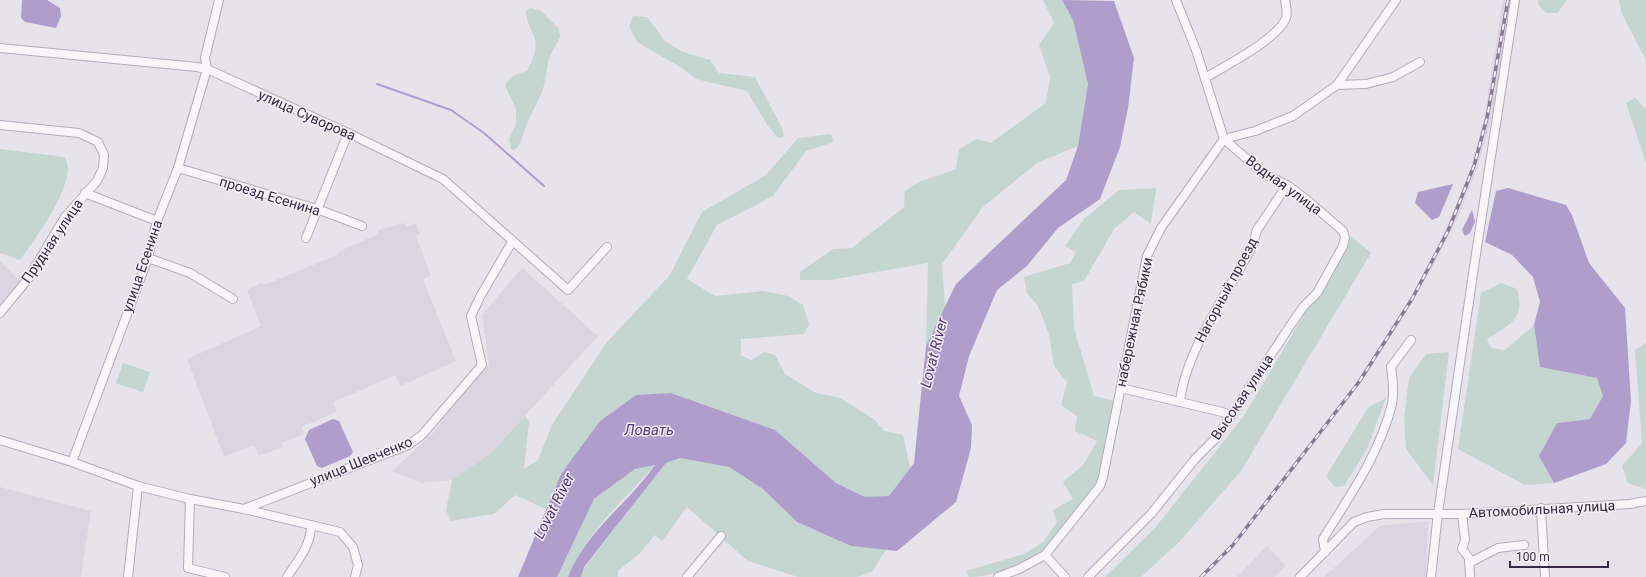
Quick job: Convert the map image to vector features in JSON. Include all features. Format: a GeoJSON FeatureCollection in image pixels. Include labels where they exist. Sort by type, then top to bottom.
{"type":"FeatureCollection","features":[{"type":"Feature","properties":{"kind":"street","name":"улица Есенина"},"geometry":{"type":"LineString","coordinates":[[72,462],[148,258],[157,221],[178,168],[207,69],[205,58],[218,0]]}},
{"type":"Feature","properties":{"kind":"street"},"geometry":{"type":"LineString","coordinates":[[1176,0],[1205,78],[1224,139]]}},
{"type":"Feature","properties":{"kind":"street","name":"Водная улица"},"geometry":{"type":"LineString","coordinates":[[1224,139],[1255,131],[1293,116],[1337,86],[1396,0]]}},
{"type":"Feature","properties":{"kind":"street"},"geometry":{"type":"LineString","coordinates":[[1431,577],[1438,513],[1516,0]]}},
{"type":"Feature","properties":{"kind":"street"},"geometry":{"type":"LineString","coordinates":[[1205,78],[1266,41],[1280,28],[1286,18],[1287,2]]}},
{"type":"Feature","properties":{"kind":"street","name":"улица Суворова"},"geometry":{"type":"LineString","coordinates":[[0,48],[207,69],[348,133],[443,179],[512,242],[568,290],[607,247]]}},
{"type":"Feature","properties":{"kind":"street"},"geometry":{"type":"LineString","coordinates":[[1337,86],[1366,84],[1393,77],[1420,62]]}},
{"type":"Feature","properties":{"kind":"street","name":"Прудная улица"},"geometry":{"type":"LineString","coordinates":[[0,125],[79,133],[98,142],[104,155],[103,168],[97,181],[85,193],[65,218],[28,279],[0,313]]}},
{"type":"Feature","properties":{"kind":"street"},"geometry":{"type":"LineString","coordinates":[[306,238],[348,133]]}},
{"type":"Feature","properties":{"kind":"street","name":"Водная улица"},"geometry":{"type":"LineString","coordinates":[[1224,139],[1263,173],[1287,185],[1307,200],[1343,231],[1345,238]]}},
{"type":"Feature","properties":{"kind":"street","name":"набережная Рябики"},"geometry":{"type":"LineString","coordinates":[[998,577],[1020,569],[1045,554],[1100,486],[1142,275],[1150,246],[1224,139]]}},
{"type":"Feature","properties":{"kind":"street","name":"проезд Есенина"},"geometry":{"type":"LineString","coordinates":[[178,168],[317,209],[362,226]]}},
{"type":"Feature","properties":{"kind":"street","name":"Нагорный проезд"},"geometry":{"type":"LineString","coordinates":[[1180,402],[1182,386],[1195,350],[1252,247],[1257,230],[1287,185]]}},
{"type":"Feature","properties":{"kind":"street"},"geometry":{"type":"LineString","coordinates":[[85,193],[157,221]]}},
{"type":"Feature","properties":{"kind":"street","name":"Высокая улица"},"geometry":{"type":"LineString","coordinates":[[1088,577],[1151,514],[1195,460],[1217,437],[1290,326],[1304,307],[1318,293],[1343,246],[1345,238]]}},
{"type":"Feature","properties":{"kind":"street","name":"улица Шевченко"},"geometry":{"type":"LineString","coordinates":[[244,508],[408,445],[422,435],[482,365],[471,316],[480,295],[512,242]]}},
{"type":"Feature","properties":{"kind":"street"},"geometry":{"type":"LineString","coordinates":[[148,258],[190,273],[233,299]]}},
{"type":"Feature","properties":{"kind":"street"},"geometry":{"type":"LineString","coordinates":[[1325,552],[1322,539],[1369,463],[1387,420],[1392,403],[1393,385],[1391,367],[1411,340]]}},
{"type":"Feature","properties":{"kind":"street"},"geometry":{"type":"LineString","coordinates":[[1120,388],[1222,412],[1231,416]]}},
{"type":"Feature","properties":{"kind":"street"},"geometry":{"type":"LineString","coordinates":[[0,440],[72,462],[138,486],[190,499],[244,508],[340,532],[353,547],[358,565],[355,577]]}},
{"type":"Feature","properties":{"kind":"street"},"geometry":{"type":"LineString","coordinates":[[128,577],[138,486]]}},
{"type":"Feature","properties":{"kind":"street"},"geometry":{"type":"LineString","coordinates":[[190,499],[188,568],[225,577]]}},
{"type":"Feature","properties":{"kind":"street","name":"Автомобильная улица"},"geometry":{"type":"LineString","coordinates":[[1300,577],[1354,522],[1367,517],[1384,514],[1462,514],[1541,508],[1630,504],[1646,501]]}},
{"type":"Feature","properties":{"kind":"street"},"geometry":{"type":"LineString","coordinates":[[1541,508],[1544,577]]}},
{"type":"Feature","properties":{"kind":"street"},"geometry":{"type":"LineString","coordinates":[[1462,514],[1465,540],[1462,549],[1469,558],[1470,577]]}},
{"type":"Feature","properties":{"kind":"street"},"geometry":{"type":"LineString","coordinates":[[287,577],[307,547],[311,535],[311,525]]}},
{"type":"Feature","properties":{"kind":"street"},"geometry":{"type":"LineString","coordinates":[[687,577],[721,536]]}},
{"type":"Feature","properties":{"kind":"street"},"geometry":{"type":"LineString","coordinates":[[1470,563],[1498,548],[1524,545]]}},
{"type":"Feature","properties":{"kind":"street"},"geometry":{"type":"LineString","coordinates":[[1045,554],[1065,577]]}},
{"type":"Feature","properties":{"kind":"shaded area"},"geometry":{"type":"Polygon","coordinates":[[[1043,0],[1062,0],[1073,20],[1088,84],[1078,146],[1037,163],[983,207],[942,264],[945,308],[926,346],[928,263],[830,280],[800,280],[800,272],[833,249],[852,248],[904,207],[905,191],[919,182],[956,169],[959,149],[977,139],[991,143],[1046,103],[1050,77],[1039,45],[1054,23],[1043,0]]]}},
{"type":"Feature","properties":{"kind":"shaded area"},"geometry":{"type":"Polygon","coordinates":[[[1503,0],[1512,0],[1491,121],[1477,168],[1459,215],[1428,276],[1424,274],[1452,216],[1471,167],[1484,118],[1503,0]]]}},
{"type":"Feature","properties":{"kind":"shaded area"},"geometry":{"type":"Polygon","coordinates":[[[1538,0],[1567,0],[1557,13],[1546,13],[1538,4],[1538,0]]]}},
{"type":"Feature","properties":{"kind":"shaded area"},"geometry":{"type":"Polygon","coordinates":[[[1619,0],[1646,0],[1646,60],[1622,14],[1619,0]]]}},
{"type":"Feature","properties":{"kind":"shaded area"},"geometry":{"type":"Polygon","coordinates":[[[530,8],[541,11],[559,29],[560,37],[549,58],[543,90],[528,121],[519,146],[514,150],[511,149],[509,139],[516,125],[516,109],[505,86],[512,77],[527,71],[533,58],[535,39],[526,15],[526,12],[530,8]]]}},
{"type":"Feature","properties":{"kind":"shaded area"},"geometry":{"type":"Polygon","coordinates":[[[633,16],[647,17],[665,41],[683,52],[710,60],[719,73],[755,77],[783,130],[784,137],[778,138],[768,126],[747,91],[696,79],[682,68],[637,42],[629,26],[633,16]]]}},
{"type":"Feature","properties":{"kind":"shaded area"},"geometry":{"type":"Polygon","coordinates":[[[1635,98],[1646,109],[1646,163],[1626,103],[1635,98]]]}},
{"type":"Feature","properties":{"kind":"shaded area"},"geometry":{"type":"Polygon","coordinates":[[[831,134],[834,142],[806,151],[773,196],[717,225],[687,279],[715,296],[763,291],[788,296],[803,305],[809,324],[804,334],[741,339],[741,355],[751,360],[764,352],[775,355],[785,374],[816,393],[840,398],[874,419],[884,431],[903,435],[910,468],[889,497],[865,497],[836,483],[775,430],[671,393],[636,395],[561,474],[546,509],[515,495],[494,514],[451,521],[446,510],[452,480],[490,454],[525,416],[529,422],[524,469],[538,460],[552,425],[607,342],[670,275],[702,212],[766,175],[798,138],[831,134]]]}},
{"type":"Feature","properties":{"kind":"shaded area"},"geometry":{"type":"Polygon","coordinates":[[[0,149],[65,157],[68,166],[65,184],[55,207],[42,229],[20,260],[0,253],[0,149]]]}},
{"type":"Feature","properties":{"kind":"shaded area"},"geometry":{"type":"Polygon","coordinates":[[[1156,188],[1151,224],[1134,212],[1114,229],[1084,281],[1072,284],[1074,328],[1094,396],[1115,401],[1101,474],[1095,488],[1043,550],[1026,560],[998,572],[988,575],[969,577],[966,571],[1024,554],[1043,542],[1057,522],[1053,510],[1073,499],[1063,482],[1084,464],[1097,441],[1075,431],[1077,416],[1061,405],[1067,382],[1054,366],[1049,334],[1038,306],[1027,293],[1024,277],[1070,263],[1076,252],[1065,246],[1084,219],[1119,190],[1156,188]]]}},
{"type":"Feature","properties":{"kind":"shaded area"},"geometry":{"type":"Polygon","coordinates":[[[404,223],[407,226],[416,223],[420,234],[416,236],[431,275],[423,279],[456,361],[400,386],[396,375],[333,402],[337,412],[302,427],[304,434],[281,443],[283,447],[259,456],[254,445],[224,457],[187,359],[261,326],[247,290],[262,283],[264,285],[335,256],[340,251],[376,235],[379,230],[404,223]]]}},
{"type":"Feature","properties":{"kind":"shaded area"},"geometry":{"type":"Polygon","coordinates":[[[1351,236],[1371,253],[1241,471],[1180,541],[1141,577],[1105,577],[1155,528],[1243,417],[1351,236]]]}},
{"type":"Feature","properties":{"kind":"shaded area"},"geometry":{"type":"Polygon","coordinates":[[[0,261],[21,282],[0,307],[0,261]]]}},
{"type":"Feature","properties":{"kind":"shaded area"},"geometry":{"type":"Polygon","coordinates":[[[522,268],[598,336],[490,454],[452,480],[421,483],[392,471],[433,433],[463,392],[489,365],[482,315],[522,268]]]}},
{"type":"Feature","properties":{"kind":"shaded area"},"geometry":{"type":"Polygon","coordinates":[[[1501,283],[1517,289],[1519,308],[1514,320],[1509,325],[1487,339],[1491,348],[1505,350],[1534,325],[1540,367],[1598,378],[1603,396],[1590,419],[1557,423],[1539,456],[1554,483],[1525,485],[1458,449],[1481,293],[1501,283]]]}},
{"type":"Feature","properties":{"kind":"shaded area"},"geometry":{"type":"Polygon","coordinates":[[[1646,343],[1646,489],[1628,483],[1622,466],[1642,443],[1635,350],[1646,343]]]}},
{"type":"Feature","properties":{"kind":"shaded area"},"geometry":{"type":"Polygon","coordinates":[[[1449,352],[1433,485],[1406,449],[1404,419],[1409,378],[1426,354],[1449,352]]]}},
{"type":"Feature","properties":{"kind":"shaded area"},"geometry":{"type":"Polygon","coordinates":[[[123,363],[150,372],[143,392],[116,383],[123,363]]]}},
{"type":"Feature","properties":{"kind":"shaded area"},"geometry":{"type":"Polygon","coordinates":[[[1386,398],[1367,449],[1344,486],[1335,487],[1326,476],[1368,408],[1386,398]]]}},
{"type":"Feature","properties":{"kind":"shaded area"},"geometry":{"type":"Polygon","coordinates":[[[680,458],[729,467],[763,489],[797,522],[851,546],[886,549],[873,571],[857,577],[798,577],[748,561],[687,507],[662,541],[655,535],[639,554],[618,571],[618,577],[581,577],[584,568],[666,463],[680,458]]]}},
{"type":"Feature","properties":{"kind":"shaded area"},"geometry":{"type":"Polygon","coordinates":[[[655,465],[619,504],[584,546],[568,577],[557,577],[594,499],[635,469],[655,465]]]}},
{"type":"Feature","properties":{"kind":"shaded area"},"geometry":{"type":"Polygon","coordinates":[[[0,487],[91,511],[81,577],[0,577],[0,487]]]}},
{"type":"Feature","properties":{"kind":"shaded area"},"geometry":{"type":"Polygon","coordinates":[[[1428,521],[1426,577],[1324,577],[1380,526],[1428,521]]]}},
{"type":"Feature","properties":{"kind":"shaded area"},"geometry":{"type":"Polygon","coordinates":[[[1267,546],[1286,566],[1274,577],[1237,577],[1267,546]]]}},
{"type":"Feature","properties":{"kind":"water"},"geometry":{"type":"Polygon","coordinates":[[[22,0],[47,0],[60,8],[61,16],[56,28],[25,22],[21,18],[22,0]]]}},
{"type":"Feature","properties":{"kind":"water","name":"Ловать"},"geometry":{"type":"Polygon","coordinates":[[[1062,0],[1114,1],[1134,58],[1128,108],[1120,147],[1100,199],[1058,228],[1027,266],[997,290],[969,356],[959,396],[972,425],[971,448],[956,502],[897,551],[851,546],[797,522],[763,489],[729,467],[680,458],[666,463],[584,567],[581,577],[568,577],[585,546],[655,465],[635,469],[594,499],[557,577],[518,577],[561,474],[600,421],[636,395],[671,393],[775,430],[836,483],[865,497],[889,496],[914,463],[926,346],[956,284],[1066,180],[1078,146],[1088,84],[1073,20],[1062,0]]]}},
{"type":"Feature","properties":{"kind":"water"},"geometry":{"type":"Polygon","coordinates":[[[1453,184],[1439,217],[1432,220],[1415,203],[1418,192],[1453,184]]]}},
{"type":"Feature","properties":{"kind":"water"},"geometry":{"type":"Polygon","coordinates":[[[1508,188],[1566,205],[1572,215],[1589,263],[1625,308],[1631,401],[1626,443],[1606,464],[1554,483],[1539,456],[1557,423],[1590,419],[1603,396],[1597,378],[1540,367],[1534,325],[1540,302],[1533,277],[1512,255],[1485,242],[1496,191],[1508,188]]]}},
{"type":"Feature","properties":{"kind":"water"},"geometry":{"type":"Polygon","coordinates":[[[1472,210],[1475,222],[1470,233],[1465,236],[1462,230],[1472,210]]]}},
{"type":"Feature","properties":{"kind":"water"},"geometry":{"type":"Polygon","coordinates":[[[333,419],[339,421],[353,452],[350,456],[322,468],[317,466],[305,439],[309,430],[333,419]]]}},
{"type":"Feature","properties":{"kind":"waterway"},"geometry":{"type":"LineString","coordinates":[[377,84],[451,110],[484,133],[544,186]]}},
{"type":"Feature","properties":{"kind":"railway"},"geometry":{"type":"LineString","coordinates":[[1201,577],[1233,545],[1359,382],[1412,299],[1448,231],[1474,166],[1487,118],[1508,0]]}},
{"type":"Feature","properties":{"kind":"water label","name":"Lovat River"},"geometry":{"type":"Point","coordinates":[934,353]}},
{"type":"Feature","properties":{"kind":"water label","name":"Lovat River"},"geometry":{"type":"Point","coordinates":[554,506]}}]}
